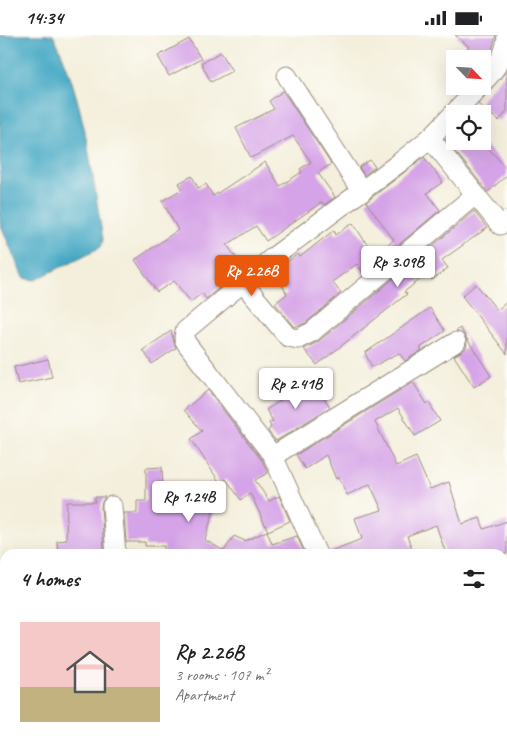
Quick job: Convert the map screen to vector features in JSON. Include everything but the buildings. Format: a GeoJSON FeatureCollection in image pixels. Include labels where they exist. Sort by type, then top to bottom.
{"type":"FeatureCollection","features":[{"type":"Feature","properties":{"kind":"street"},"geometry":{"type":"LineString","coordinates":[[491,75],[507,44],[507,35]]}},
{"type":"Feature","properties":{"kind":"street"},"geometry":{"type":"LineString","coordinates":[[287,76],[362,192]]}},
{"type":"Feature","properties":{"kind":"street"},"geometry":{"type":"LineString","coordinates":[[315,549],[273,456],[184,339],[187,329],[272,258],[362,192],[430,138],[471,95]]}},
{"type":"Feature","properties":{"kind":"street"},"geometry":{"type":"LineString","coordinates":[[430,138],[475,195],[505,228]]}},
{"type":"Feature","properties":{"kind":"street"},"geometry":{"type":"LineString","coordinates":[[243,283],[288,337],[298,339],[312,332],[475,195]]}},
{"type":"Feature","properties":{"kind":"street"},"geometry":{"type":"LineString","coordinates":[[273,456],[456,342]]}},
{"type":"Feature","properties":{"kind":"street"},"geometry":{"type":"LineString","coordinates":[[112,506],[116,549]]}},
{"type":"Feature","properties":{"kind":"water"},"geometry":{"type":"Polygon","coordinates":[[[0,35],[53,35],[64,59],[80,109],[103,239],[101,247],[35,280],[23,278],[0,223],[0,35]]]}}]}
